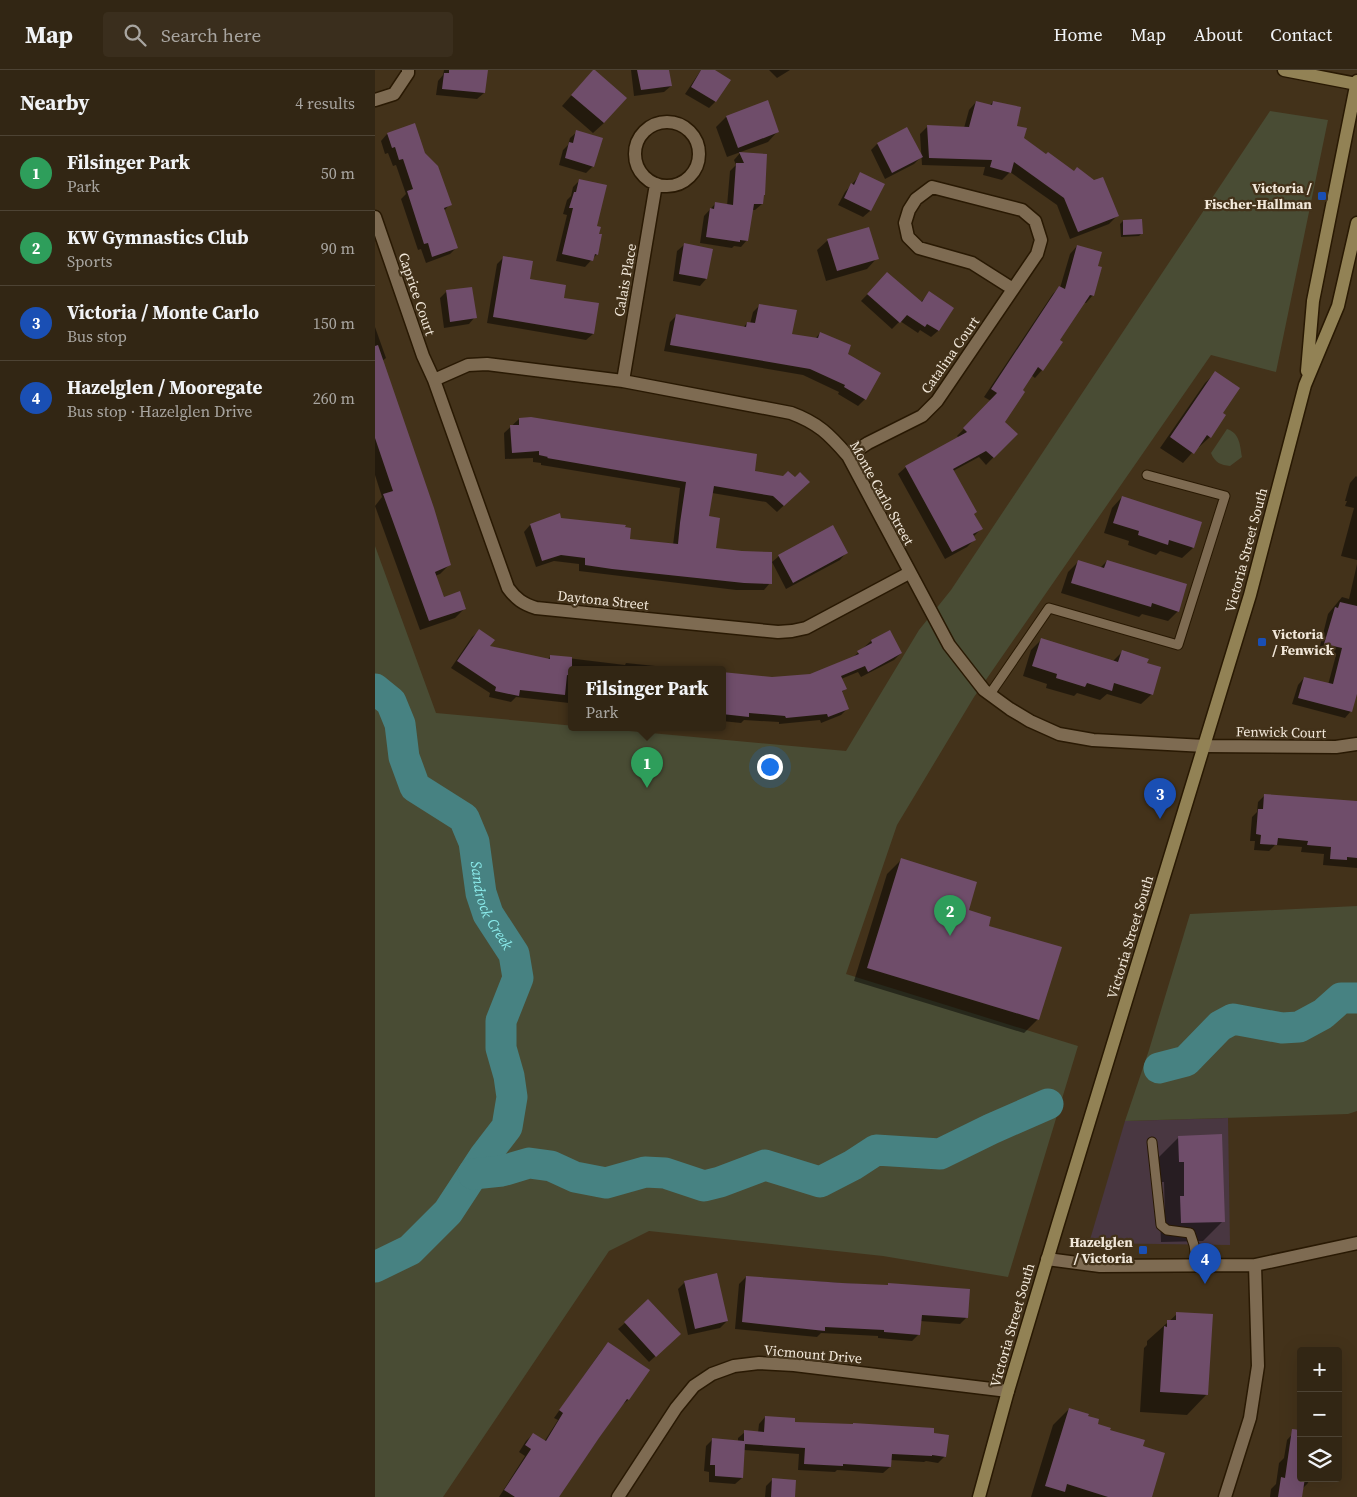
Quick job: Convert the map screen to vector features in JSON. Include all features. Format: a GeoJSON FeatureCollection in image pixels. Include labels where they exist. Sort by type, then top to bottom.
{"type":"FeatureCollection","features":[{"type":"Feature","properties":{"kind":"main road"},"geometry":{"type":"LineString","coordinates":[[1285,70],[1357,83]]}},
{"type":"Feature","properties":{"kind":"main road","name":"Victoria Street South"},"geometry":{"type":"LineString","coordinates":[[1305,385],[1313,301],[1357,83]]}},
{"type":"Feature","properties":{"kind":"main road","name":"Victoria Street South"},"geometry":{"type":"LineString","coordinates":[[979,1497],[1047,1259],[1250,595],[1305,385],[1338,306],[1357,223]]}},
{"type":"Feature","properties":{"kind":"street"},"geometry":{"type":"LineString","coordinates":[[375,100],[394,94],[408,73],[407,70]]}},
{"type":"Feature","properties":{"kind":"street"},"geometry":{"type":"LineString","coordinates":[[667,121],[675,122],[685,127],[695,137],[700,155],[697,166],[689,177],[680,184],[667,186],[656,184],[642,175],[635,156],[636,145],[643,132],[651,125],[667,121]]}},
{"type":"Feature","properties":{"kind":"street","name":"Calais Place"},"geometry":{"type":"LineString","coordinates":[[623,381],[656,184]]}},
{"type":"Feature","properties":{"kind":"street","name":"Catalina Court"},"geometry":{"type":"LineString","coordinates":[[848,456],[868,443],[922,416],[937,401],[1037,254],[1041,240],[1035,221],[1023,210],[932,188],[916,199],[909,210],[905,223],[908,237],[919,248],[972,263],[1013,289]]}},
{"type":"Feature","properties":{"kind":"street","name":"Caprice Court"},"geometry":{"type":"LineString","coordinates":[[375,217],[423,356],[434,380]]}},
{"type":"Feature","properties":{"kind":"street","name":"Monte Carlo Street"},"geometry":{"type":"LineString","coordinates":[[434,380],[468,365],[487,364],[623,381],[791,413],[809,419],[830,435],[848,456],[949,645],[984,690],[1030,721],[1059,734],[1093,740],[1205,746]]}},
{"type":"Feature","properties":{"kind":"street","name":"Daytona Street"},"geometry":{"type":"LineString","coordinates":[[434,380],[508,588],[515,598],[525,604],[536,608],[778,632],[791,631],[806,628],[909,573]]}},
{"type":"Feature","properties":{"kind":"street","name":"Fenwick Court"},"geometry":{"type":"LineString","coordinates":[[1205,746],[1336,747],[1357,744]]}},
{"type":"Feature","properties":{"kind":"street"},"geometry":{"type":"LineString","coordinates":[[1047,1259],[1100,1266],[1255,1265],[1357,1243]]}},
{"type":"Feature","properties":{"kind":"street"},"geometry":{"type":"LineString","coordinates":[[1225,1497],[1251,1418],[1258,1366],[1255,1265]]}},
{"type":"Feature","properties":{"kind":"street","name":"Vicmount Drive"},"geometry":{"type":"LineString","coordinates":[[618,1497],[676,1408],[694,1386],[712,1374],[734,1366],[759,1363],[794,1365],[1008,1391]]}},
{"type":"Feature","properties":{"kind":"lane"},"geometry":{"type":"LineString","coordinates":[[989,694],[1049,608],[1178,645],[1225,496],[1147,475]]}},
{"type":"Feature","properties":{"kind":"lane"},"geometry":{"type":"LineString","coordinates":[[1152,1142],[1161,1225],[1167,1230],[1190,1233],[1197,1265]]}},
{"type":"Feature","properties":{"kind":"shaded area"},"geometry":{"type":"Polygon","coordinates":[[[1228,1118],[1230,1245],[1089,1243],[1125,1121],[1228,1118]]]}},
{"type":"Feature","properties":{"kind":"green space"},"geometry":{"type":"Polygon","coordinates":[[[1270,111],[1328,120],[1276,372],[1211,355],[974,697],[897,825],[846,974],[1078,1046],[1008,1277],[883,1256],[649,1231],[609,1251],[443,1497],[375,1497],[375,546],[436,713],[568,725],[568,731],[630,731],[846,751],[919,630],[951,590],[1270,111]]]}},
{"type":"Feature","properties":{"kind":"green space"},"geometry":{"type":"Polygon","coordinates":[[[1227,429],[1237,437],[1242,457],[1230,466],[1219,463],[1211,453],[1227,429]]]}},
{"type":"Feature","properties":{"kind":"green space"},"geometry":{"type":"Polygon","coordinates":[[[1357,906],[1357,1111],[1348,1114],[1125,1121],[1149,1050],[1190,914],[1357,906]]]}},
{"type":"Feature","properties":{"kind":"building"},"geometry":{"type":"Polygon","coordinates":[[[449,70],[488,70],[485,93],[442,89],[444,73],[449,73],[449,70]]]}},
{"type":"Feature","properties":{"kind":"building"},"geometry":{"type":"Polygon","coordinates":[[[593,70],[627,98],[604,123],[571,95],[593,70]]]}},
{"type":"Feature","properties":{"kind":"building"},"geometry":{"type":"Polygon","coordinates":[[[637,70],[669,70],[672,86],[641,90],[637,70]]]}},
{"type":"Feature","properties":{"kind":"building"},"geometry":{"type":"Polygon","coordinates":[[[701,70],[715,70],[731,80],[716,102],[691,87],[701,70]]]}},
{"type":"Feature","properties":{"kind":"building"},"geometry":{"type":"Polygon","coordinates":[[[768,100],[779,132],[738,148],[726,116],[768,100]]]}},
{"type":"Feature","properties":{"kind":"building"},"geometry":{"type":"Polygon","coordinates":[[[976,101],[992,105],[993,101],[1021,107],[1017,126],[1027,128],[1024,138],[1046,154],[1048,152],[1074,171],[1077,167],[1094,180],[1103,177],[1119,216],[1078,232],[1064,198],[1014,162],[1011,173],[990,167],[992,160],[929,158],[927,125],[969,127],[976,101]]]}},
{"type":"Feature","properties":{"kind":"building"},"geometry":{"type":"Polygon","coordinates":[[[415,123],[425,153],[438,166],[452,205],[444,208],[458,248],[432,257],[428,243],[424,244],[407,191],[413,189],[403,159],[399,160],[395,147],[392,148],[387,133],[415,123]]]}},
{"type":"Feature","properties":{"kind":"building"},"geometry":{"type":"Polygon","coordinates":[[[907,127],[923,157],[892,173],[877,143],[907,127]]]}},
{"type":"Feature","properties":{"kind":"building"},"geometry":{"type":"Polygon","coordinates":[[[576,130],[603,138],[594,167],[565,158],[569,142],[573,143],[576,130]]]}},
{"type":"Feature","properties":{"kind":"building"},"geometry":{"type":"Polygon","coordinates":[[[739,152],[767,154],[763,204],[754,204],[748,241],[740,240],[740,242],[706,237],[710,208],[714,209],[715,202],[733,205],[736,163],[744,163],[739,152]]]}},
{"type":"Feature","properties":{"kind":"building"},"geometry":{"type":"Polygon","coordinates":[[[860,172],[885,184],[871,211],[844,198],[851,183],[854,185],[860,172]]]}},
{"type":"Feature","properties":{"kind":"building"},"geometry":{"type":"Polygon","coordinates":[[[579,179],[607,185],[597,226],[601,227],[599,234],[602,234],[598,255],[595,254],[593,261],[562,254],[573,208],[569,208],[579,179]]]}},
{"type":"Feature","properties":{"kind":"building"},"geometry":{"type":"Polygon","coordinates":[[[1142,219],[1143,234],[1123,235],[1123,220],[1142,219]]]}},
{"type":"Feature","properties":{"kind":"building"},"geometry":{"type":"Polygon","coordinates":[[[869,227],[879,259],[837,271],[827,239],[869,227]]]}},
{"type":"Feature","properties":{"kind":"building"},"geometry":{"type":"Polygon","coordinates":[[[684,243],[713,249],[707,279],[679,274],[684,243]]]}},
{"type":"Feature","properties":{"kind":"building"},"geometry":{"type":"Polygon","coordinates":[[[1077,245],[1102,252],[1098,266],[1102,267],[1094,296],[1090,295],[1060,340],[1063,342],[1043,371],[1038,367],[1023,390],[1025,392],[1005,422],[1018,434],[994,458],[986,451],[953,469],[977,512],[974,514],[983,529],[973,534],[976,540],[952,552],[905,466],[967,432],[963,428],[997,393],[991,389],[1059,286],[1065,289],[1077,245]]]}},
{"type":"Feature","properties":{"kind":"building"},"geometry":{"type":"Polygon","coordinates":[[[503,256],[533,261],[530,279],[566,285],[564,298],[599,303],[594,334],[493,317],[503,256]]]}},
{"type":"Feature","properties":{"kind":"building"},"geometry":{"type":"Polygon","coordinates":[[[887,272],[922,302],[929,291],[954,308],[939,331],[927,324],[925,327],[907,315],[900,323],[867,294],[887,272]]]}},
{"type":"Feature","properties":{"kind":"building"},"geometry":{"type":"Polygon","coordinates":[[[472,287],[477,318],[450,322],[446,290],[472,287]]]}},
{"type":"Feature","properties":{"kind":"building"},"geometry":{"type":"Polygon","coordinates":[[[759,304],[797,310],[792,334],[818,338],[820,332],[851,345],[848,354],[881,373],[866,400],[844,387],[845,385],[810,369],[670,345],[676,314],[746,327],[747,322],[755,323],[759,304]]]}},
{"type":"Feature","properties":{"kind":"building"},"geometry":{"type":"Polygon","coordinates":[[[378,345],[434,508],[451,565],[435,572],[444,597],[460,591],[466,609],[429,621],[383,494],[393,491],[375,438],[375,346],[378,345]]]}},
{"type":"Feature","properties":{"kind":"building"},"geometry":{"type":"Polygon","coordinates":[[[1215,371],[1240,388],[1223,413],[1226,415],[1211,438],[1207,435],[1194,454],[1170,437],[1215,371]]]}},
{"type":"Feature","properties":{"kind":"building"},"geometry":{"type":"Polygon","coordinates":[[[531,417],[757,454],[755,471],[783,476],[788,471],[795,477],[800,472],[810,482],[784,506],[773,496],[714,486],[709,516],[720,518],[716,548],[772,552],[772,584],[744,583],[612,569],[585,565],[585,558],[561,555],[542,561],[530,524],[560,513],[561,518],[626,525],[625,527],[631,528],[630,539],[678,544],[686,482],[547,458],[539,455],[539,451],[512,453],[510,425],[519,425],[519,418],[531,417]]]}},
{"type":"Feature","properties":{"kind":"building"},"geometry":{"type":"Polygon","coordinates":[[[1122,496],[1202,522],[1194,548],[1169,540],[1168,545],[1138,535],[1139,531],[1113,523],[1122,496]]]}},
{"type":"Feature","properties":{"kind":"building"},"geometry":{"type":"Polygon","coordinates":[[[833,525],[848,553],[793,583],[778,555],[833,525]]]}},
{"type":"Feature","properties":{"kind":"building"},"geometry":{"type":"Polygon","coordinates":[[[1078,560],[1104,568],[1107,560],[1187,584],[1179,612],[1152,603],[1151,607],[1071,583],[1078,560]]]}},
{"type":"Feature","properties":{"kind":"building"},"geometry":{"type":"Polygon","coordinates":[[[1340,602],[1357,606],[1357,694],[1352,712],[1298,698],[1304,677],[1333,684],[1342,648],[1324,644],[1335,607],[1338,608],[1340,602]]]}},
{"type":"Feature","properties":{"kind":"building"},"geometry":{"type":"Polygon","coordinates":[[[479,629],[495,640],[490,646],[550,659],[550,655],[572,657],[572,666],[568,666],[565,695],[520,690],[519,696],[495,691],[496,687],[457,661],[479,629]]]}},
{"type":"Feature","properties":{"kind":"building"},"geometry":{"type":"Polygon","coordinates":[[[890,630],[902,653],[868,672],[865,666],[841,676],[847,689],[842,691],[849,709],[828,717],[827,714],[786,718],[785,716],[749,713],[749,717],[726,714],[726,672],[772,677],[810,674],[859,654],[857,651],[872,643],[871,640],[890,630]]]}},
{"type":"Feature","properties":{"kind":"building"},"geometry":{"type":"Polygon","coordinates":[[[1041,638],[1118,662],[1122,650],[1149,659],[1147,663],[1161,667],[1153,695],[1114,683],[1112,691],[1087,683],[1085,687],[1056,678],[1057,674],[1032,666],[1041,638]]]}},
{"type":"Feature","properties":{"kind":"building"},"geometry":{"type":"Polygon","coordinates":[[[1264,794],[1357,801],[1357,858],[1347,857],[1347,860],[1330,859],[1331,847],[1307,845],[1308,841],[1278,838],[1277,845],[1260,844],[1261,835],[1256,834],[1258,809],[1263,809],[1264,794]]]}},
{"type":"Feature","properties":{"kind":"building"},"geometry":{"type":"Polygon","coordinates":[[[901,858],[977,882],[969,910],[991,917],[989,926],[1062,947],[1039,1020],[867,968],[901,858]]]}},
{"type":"Feature","properties":{"kind":"building"},"geometry":{"type":"Polygon","coordinates":[[[1222,1134],[1225,1222],[1181,1223],[1180,1196],[1184,1196],[1184,1162],[1179,1162],[1178,1136],[1222,1134]]]}},
{"type":"Feature","properties":{"kind":"building"},"geometry":{"type":"Polygon","coordinates":[[[717,1273],[728,1321],[695,1329],[684,1281],[717,1273]]]}},
{"type":"Feature","properties":{"kind":"building"},"geometry":{"type":"Polygon","coordinates":[[[746,1276],[970,1289],[968,1318],[922,1315],[920,1335],[884,1332],[884,1330],[825,1327],[825,1331],[742,1322],[746,1276]]]}},
{"type":"Feature","properties":{"kind":"building"},"geometry":{"type":"Polygon","coordinates":[[[648,1299],[681,1334],[656,1357],[624,1322],[648,1299]]]}},
{"type":"Feature","properties":{"kind":"building"},"geometry":{"type":"Polygon","coordinates":[[[1176,1312],[1213,1314],[1208,1395],[1160,1392],[1164,1326],[1167,1327],[1167,1320],[1176,1320],[1176,1312]]]}},
{"type":"Feature","properties":{"kind":"building"},"geometry":{"type":"Polygon","coordinates":[[[608,1342],[650,1370],[629,1400],[627,1399],[559,1497],[515,1497],[504,1490],[531,1449],[525,1445],[533,1433],[546,1441],[563,1413],[559,1410],[608,1342]]]}},
{"type":"Feature","properties":{"kind":"building"},"geometry":{"type":"Polygon","coordinates":[[[1069,1408],[1099,1419],[1098,1424],[1111,1428],[1110,1430],[1145,1440],[1143,1446],[1165,1453],[1152,1497],[1108,1497],[1067,1484],[1065,1492],[1045,1486],[1069,1408]]]}},
{"type":"Feature","properties":{"kind":"building"},"geometry":{"type":"Polygon","coordinates":[[[765,1416],[795,1418],[795,1422],[853,1423],[934,1428],[934,1433],[949,1435],[946,1457],[892,1454],[891,1467],[804,1464],[805,1448],[745,1444],[743,1478],[715,1476],[715,1465],[710,1465],[712,1438],[744,1441],[744,1430],[764,1432],[765,1416]]]}},
{"type":"Feature","properties":{"kind":"building"},"geometry":{"type":"Polygon","coordinates":[[[1292,1429],[1297,1430],[1297,1482],[1304,1482],[1302,1497],[1278,1497],[1281,1477],[1285,1478],[1292,1429]]]}},
{"type":"Feature","properties":{"kind":"building"},"geometry":{"type":"Polygon","coordinates":[[[772,1478],[796,1480],[795,1497],[771,1497],[772,1478]]]}},
{"type":"Feature","properties":{"kind":"waterway","name":"Sandrock Creek"},"geometry":{"type":"LineString","coordinates":[[375,689],[391,702],[400,724],[404,757],[415,787],[464,818],[474,842],[481,893],[488,914],[514,954],[518,978],[501,1021],[501,1048],[509,1076],[512,1097],[507,1127],[484,1157],[448,1212],[410,1250],[375,1267]]}},
{"type":"Feature","properties":{"kind":"waterway"},"geometry":{"type":"LineString","coordinates":[[1159,1068],[1186,1061],[1220,1026],[1233,1019],[1282,1028],[1299,1027],[1323,1014],[1341,998],[1357,998]]}},
{"type":"Feature","properties":{"kind":"waterway"},"geometry":{"type":"LineString","coordinates":[[473,1174],[502,1171],[529,1163],[551,1166],[575,1177],[606,1183],[645,1172],[665,1173],[704,1186],[765,1165],[820,1182],[853,1165],[876,1150],[940,1154],[1048,1104]]}},
{"type":"Feature","properties":{"kind":"place","name":"Victoria / Fischer-Hallman"},"geometry":{"type":"Point","coordinates":[1322,196]}},
{"type":"Feature","properties":{"kind":"place","name":"Victoria / Fenwick"},"geometry":{"type":"Point","coordinates":[1262,642]}},
{"type":"Feature","properties":{"kind":"place","name":"Filsinger Park"},"geometry":{"type":"Point","coordinates":[647,788]}},
{"type":"Feature","properties":{"kind":"place","name":"Victoria / Monte Carlo"},"geometry":{"type":"Point","coordinates":[1160,819]}},
{"type":"Feature","properties":{"kind":"place","name":"KW Gymnastics Club"},"geometry":{"type":"Point","coordinates":[950,936]}},
{"type":"Feature","properties":{"kind":"place","name":"Hazelglen / Victoria"},"geometry":{"type":"Point","coordinates":[1143,1250]}},
{"type":"Feature","properties":{"kind":"place","name":"Hazelglen / Mooregate"},"geometry":{"type":"Point","coordinates":[1205,1284]}}]}
